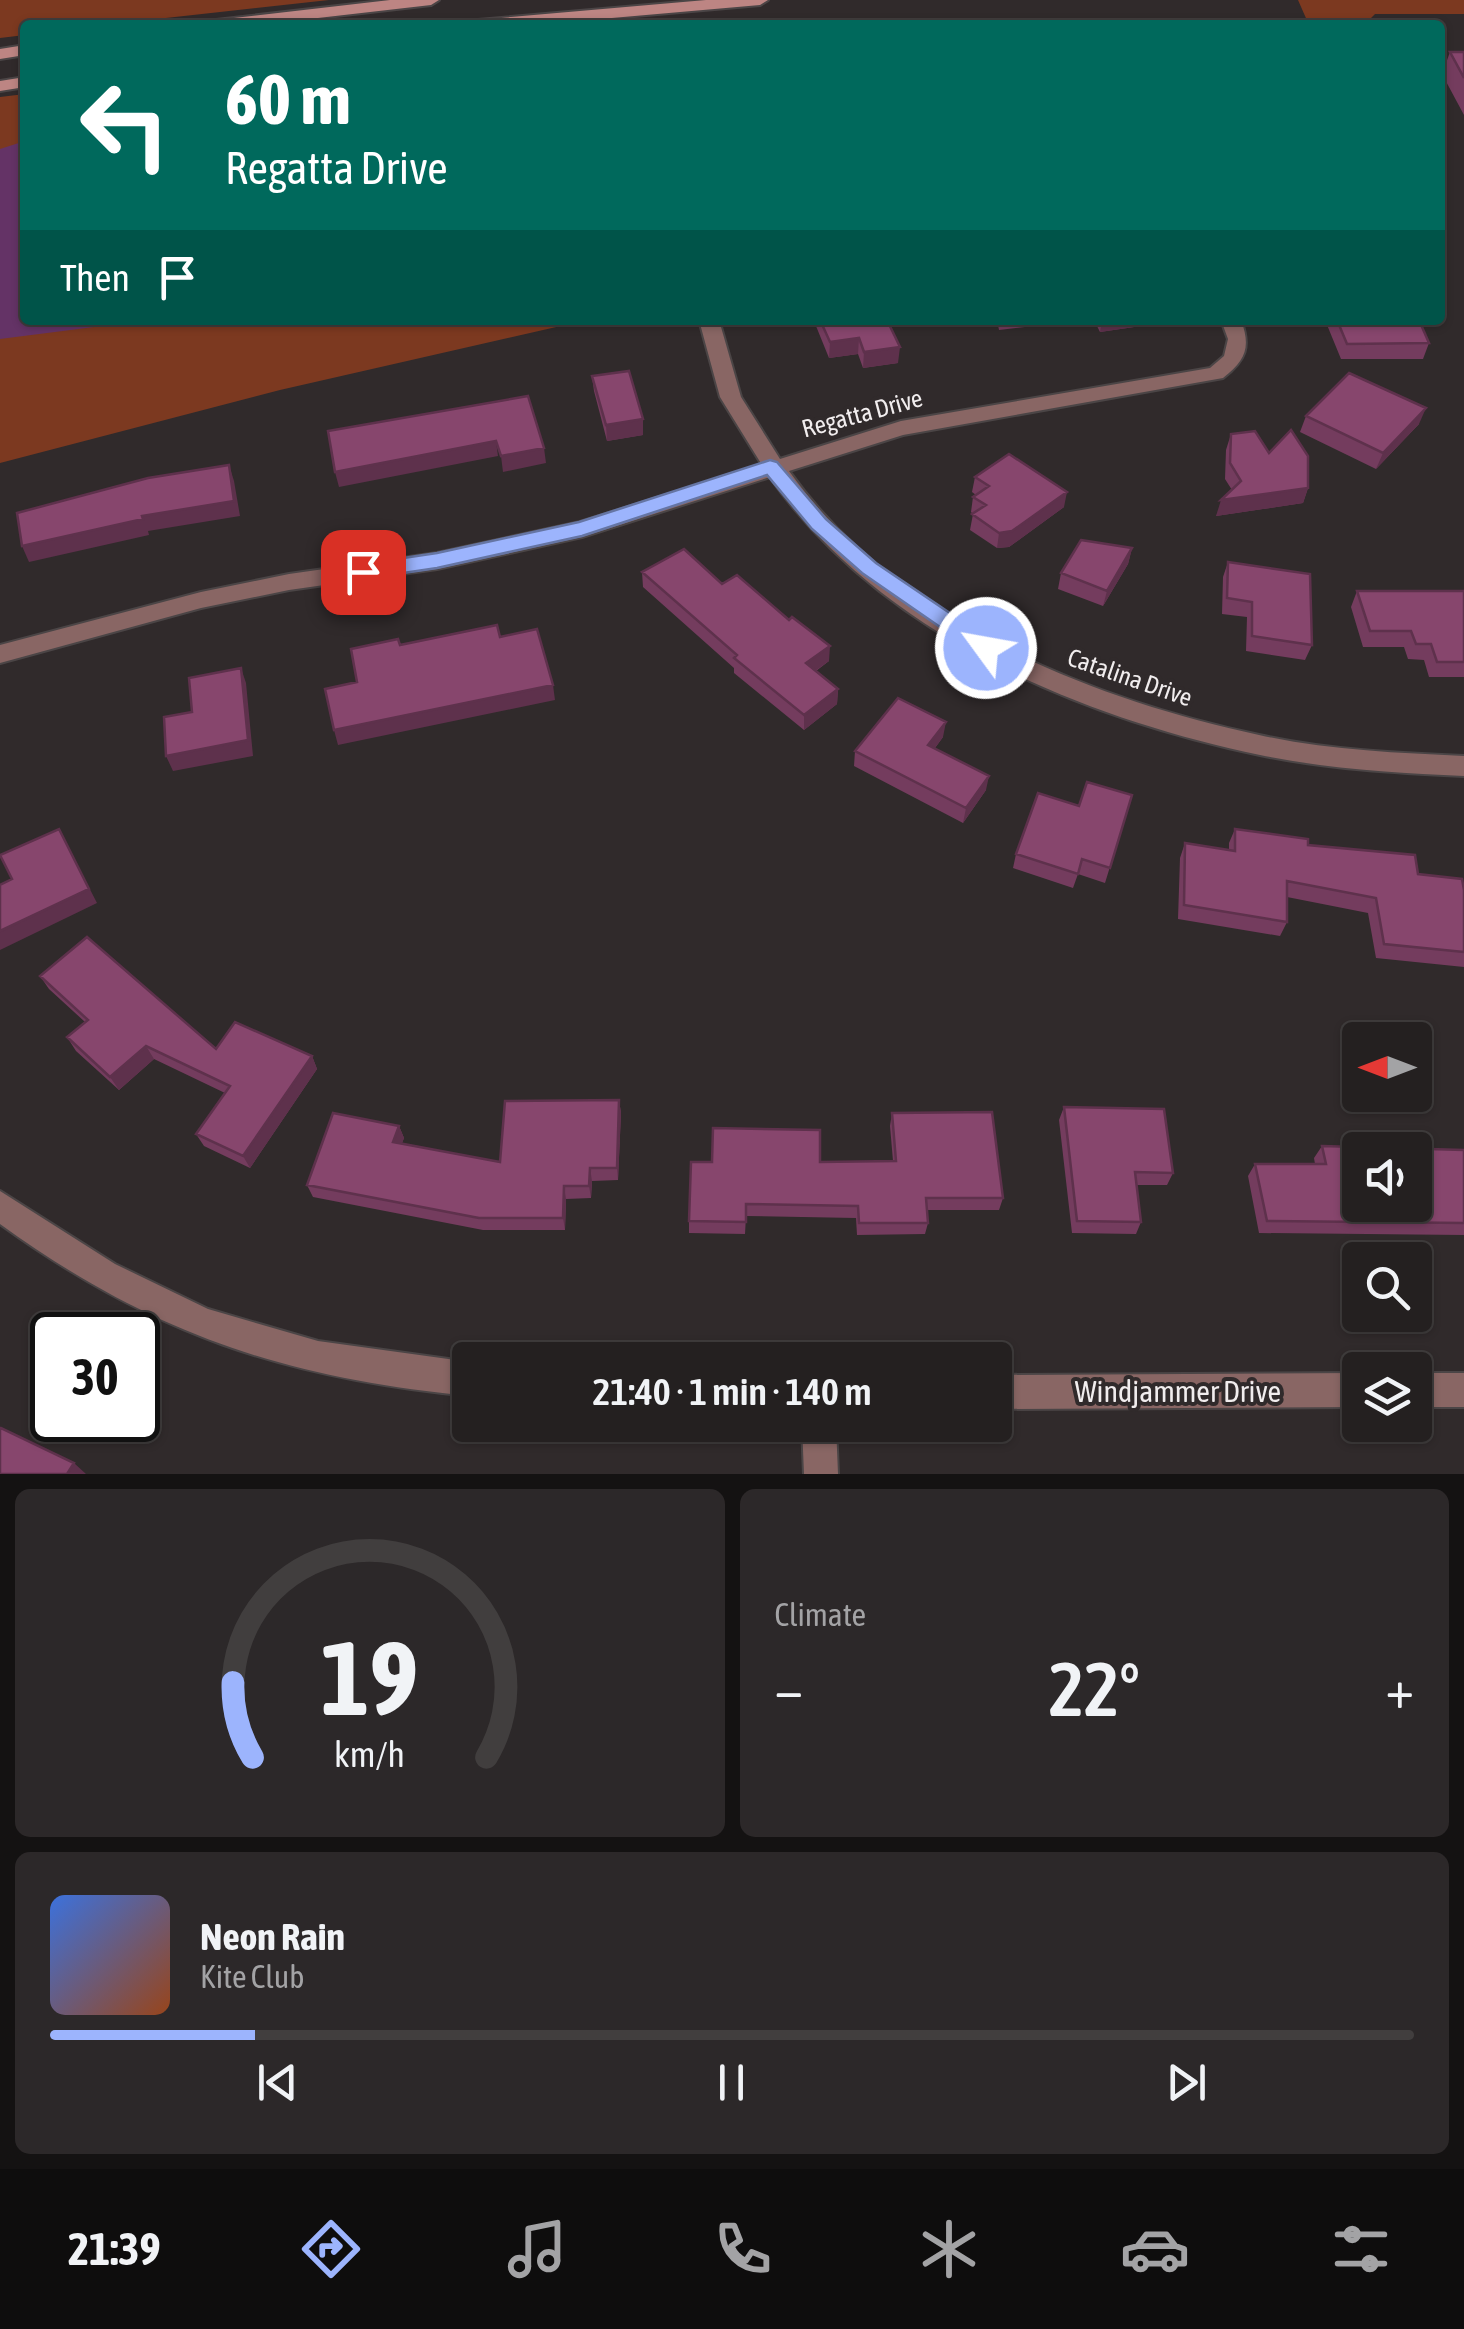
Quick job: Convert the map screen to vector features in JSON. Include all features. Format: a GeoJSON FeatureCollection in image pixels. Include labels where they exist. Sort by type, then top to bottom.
{"type":"FeatureCollection","features":[{"type":"Feature","properties":{"kind":"main road"},"geometry":{"type":"LineString","coordinates":[[259,20],[431,0]]}},
{"type":"Feature","properties":{"kind":"main road"},"geometry":{"type":"LineString","coordinates":[[534,20],[760,0]]}},
{"type":"Feature","properties":{"kind":"street","name":"Catalina Drive"},"geometry":{"type":"LineString","coordinates":[[710,325],[724,379],[740,418],[770,467],[819,524],[869,568],[986,648],[1058,683],[1150,717],[1268,746],[1364,762],[1464,766]]}},
{"type":"Feature","properties":{"kind":"street","name":"Regatta Drive"},"geometry":{"type":"LineString","coordinates":[[0,654],[201,600],[437,560],[582,529],[901,428],[1216,373],[1234,359],[1238,339],[1233,325]]}},
{"type":"Feature","properties":{"kind":"street"},"geometry":{"type":"LineString","coordinates":[[0,1206],[72,1258],[173,1311],[282,1348],[394,1373],[452,1378]]}},
{"type":"Feature","properties":{"kind":"street","name":"Windjammer Drive"},"geometry":{"type":"LineString","coordinates":[[1012,1392],[1342,1390]]}},
{"type":"Feature","properties":{"kind":"street"},"geometry":{"type":"LineString","coordinates":[[1432,1390],[1464,1390]]}},
{"type":"Feature","properties":{"kind":"street"},"geometry":{"type":"LineString","coordinates":[[820,1442],[821,1474]]}},
{"type":"Feature","properties":{"kind":"shaded area"},"geometry":{"type":"Polygon","coordinates":[[[0,0],[329,0],[148,20],[20,20],[20,36],[0,38],[0,0]]]}},
{"type":"Feature","properties":{"kind":"shaded area"},"geometry":{"type":"Polygon","coordinates":[[[1298,0],[1464,0],[1464,14],[1375,14],[1369,20],[1307,20],[1298,0]]]}},
{"type":"Feature","properties":{"kind":"shaded area"},"geometry":{"type":"Polygon","coordinates":[[[20,95],[20,325],[565,325],[280,390],[0,463],[0,97],[20,95]]]}},
{"type":"Feature","properties":{"kind":"shaded area"},"geometry":{"type":"Polygon","coordinates":[[[20,143],[20,325],[110,325],[0,339],[0,149],[20,143]]]}},
{"type":"Feature","properties":{"kind":"building"},"geometry":{"type":"Polygon","coordinates":[[[1450,52],[1464,52],[1464,78],[1450,52]]]}},
{"type":"Feature","properties":{"kind":"building"},"geometry":{"type":"Polygon","coordinates":[[[822,325],[889,325],[900,347],[864,352],[859,338],[830,342],[822,325]]]}},
{"type":"Feature","properties":{"kind":"building"},"geometry":{"type":"Polygon","coordinates":[[[1339,325],[1421,325],[1429,343],[1347,344],[1339,325]]]}},
{"type":"Feature","properties":{"kind":"building"},"geometry":{"type":"Polygon","coordinates":[[[629,371],[643,419],[606,425],[592,376],[629,371]]]}},
{"type":"Feature","properties":{"kind":"building"},"geometry":{"type":"Polygon","coordinates":[[[1349,373],[1426,408],[1383,453],[1306,416],[1349,373]]]}},
{"type":"Feature","properties":{"kind":"building"},"geometry":{"type":"Polygon","coordinates":[[[528,396],[544,448],[501,456],[496,441],[335,472],[328,431],[528,396]]]}},
{"type":"Feature","properties":{"kind":"building"},"geometry":{"type":"Polygon","coordinates":[[[1291,430],[1308,456],[1308,488],[1221,500],[1241,481],[1230,463],[1231,434],[1255,431],[1269,453],[1291,430]]]}},
{"type":"Feature","properties":{"kind":"building"},"geometry":{"type":"Polygon","coordinates":[[[1009,454],[1067,492],[1012,531],[999,533],[972,514],[986,505],[973,497],[989,486],[975,477],[1009,454]]]}},
{"type":"Feature","properties":{"kind":"building"},"geometry":{"type":"Polygon","coordinates":[[[229,465],[234,501],[142,516],[143,519],[22,546],[17,513],[148,478],[229,465]]]}},
{"type":"Feature","properties":{"kind":"building"},"geometry":{"type":"Polygon","coordinates":[[[1081,540],[1132,548],[1107,591],[1061,573],[1081,540]]]}},
{"type":"Feature","properties":{"kind":"building"},"geometry":{"type":"Polygon","coordinates":[[[684,549],[722,584],[737,575],[789,620],[792,617],[830,646],[806,663],[838,689],[804,715],[734,658],[737,655],[642,572],[684,549]]]}},
{"type":"Feature","properties":{"kind":"building"},"geometry":{"type":"Polygon","coordinates":[[[1228,562],[1310,574],[1312,645],[1252,636],[1252,602],[1227,598],[1228,562]]]}},
{"type":"Feature","properties":{"kind":"building"},"geometry":{"type":"Polygon","coordinates":[[[1357,591],[1464,591],[1464,662],[1437,662],[1431,644],[1416,644],[1411,631],[1370,631],[1357,591]]]}},
{"type":"Feature","properties":{"kind":"building"},"geometry":{"type":"Polygon","coordinates":[[[497,625],[500,637],[537,629],[553,685],[334,730],[325,689],[357,682],[351,649],[398,639],[400,645],[497,625]]]}},
{"type":"Feature","properties":{"kind":"building"},"geometry":{"type":"Polygon","coordinates":[[[241,668],[248,740],[166,756],[164,717],[192,712],[189,678],[241,668]]]}},
{"type":"Feature","properties":{"kind":"building"},"geometry":{"type":"Polygon","coordinates":[[[898,698],[946,722],[928,745],[989,776],[966,808],[855,751],[898,698]]]}},
{"type":"Feature","properties":{"kind":"building"},"geometry":{"type":"Polygon","coordinates":[[[1087,782],[1132,795],[1110,868],[1082,859],[1078,874],[1016,854],[1038,793],[1079,806],[1087,782]]]}},
{"type":"Feature","properties":{"kind":"building"},"geometry":{"type":"Polygon","coordinates":[[[59,829],[89,889],[0,931],[0,885],[12,879],[0,855],[59,829]]]}},
{"type":"Feature","properties":{"kind":"building"},"geometry":{"type":"Polygon","coordinates":[[[1235,829],[1308,839],[1308,845],[1415,855],[1418,874],[1462,879],[1464,952],[1384,944],[1376,898],[1287,881],[1287,922],[1184,905],[1185,843],[1235,851],[1235,829]]]}},
{"type":"Feature","properties":{"kind":"building"},"geometry":{"type":"Polygon","coordinates":[[[87,937],[216,1049],[235,1022],[312,1056],[243,1156],[196,1134],[230,1086],[146,1046],[110,1077],[67,1037],[88,1020],[40,976],[87,937]]]}},
{"type":"Feature","properties":{"kind":"building"},"geometry":{"type":"Polygon","coordinates":[[[619,1100],[617,1168],[590,1168],[589,1186],[564,1186],[563,1218],[479,1218],[307,1185],[333,1113],[399,1126],[393,1142],[500,1162],[505,1101],[619,1100]]]}},
{"type":"Feature","properties":{"kind":"building"},"geometry":{"type":"Polygon","coordinates":[[[1064,1107],[1164,1109],[1173,1173],[1135,1172],[1141,1222],[1077,1221],[1064,1107]]]}},
{"type":"Feature","properties":{"kind":"building"},"geometry":{"type":"Polygon","coordinates":[[[992,1112],[1003,1198],[926,1198],[928,1223],[859,1223],[858,1206],[746,1204],[746,1222],[689,1221],[691,1162],[712,1162],[713,1128],[820,1130],[820,1162],[896,1161],[892,1113],[992,1112]]]}},
{"type":"Feature","properties":{"kind":"building"},"geometry":{"type":"Polygon","coordinates":[[[1322,1146],[1342,1147],[1342,1222],[1267,1221],[1255,1164],[1326,1164],[1322,1146]]]}},
{"type":"Feature","properties":{"kind":"building"},"geometry":{"type":"Polygon","coordinates":[[[1432,1149],[1464,1150],[1464,1223],[1366,1222],[1432,1222],[1432,1149]]]}},
{"type":"Feature","properties":{"kind":"building"},"geometry":{"type":"Polygon","coordinates":[[[0,1428],[74,1463],[67,1474],[0,1474],[0,1428]]]}},
{"type":"Feature","properties":{"kind":"route"},"geometry":{"type":"LineString","coordinates":[[363,572],[582,529],[770,467],[819,524],[869,568],[925,610],[986,648]]}}]}
